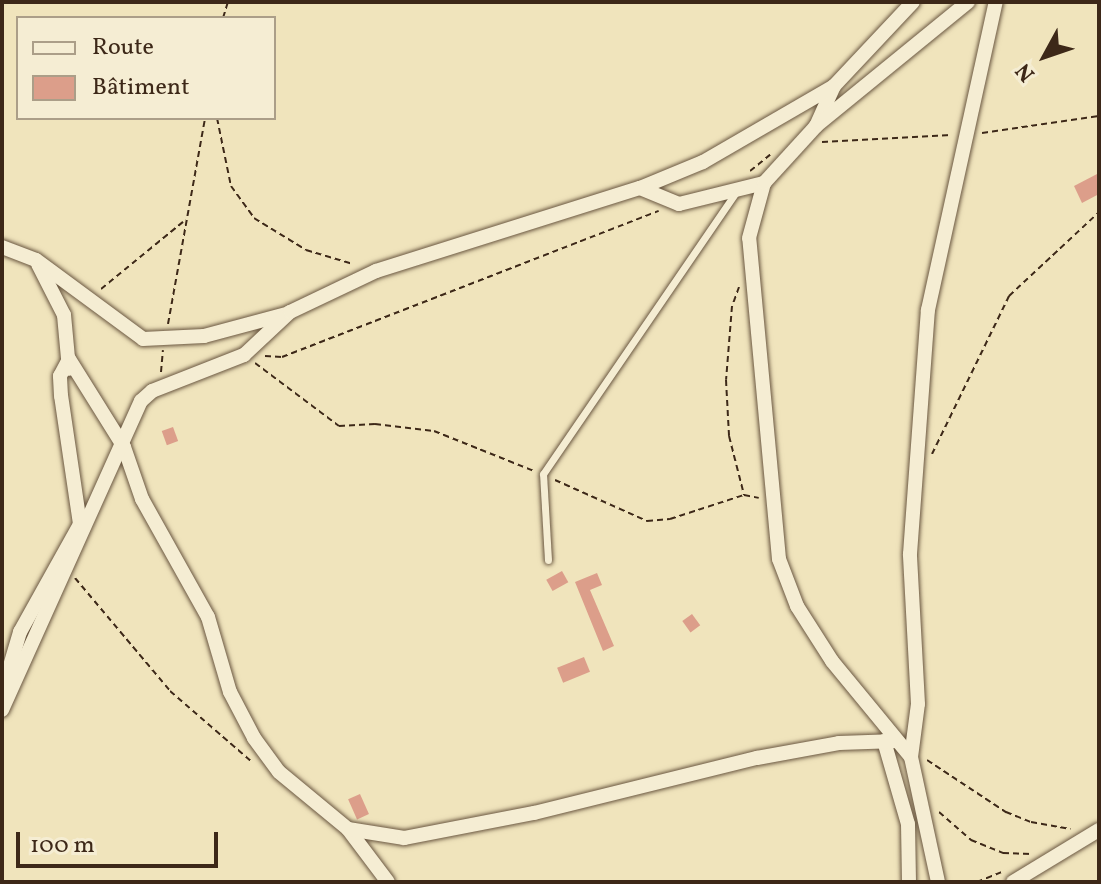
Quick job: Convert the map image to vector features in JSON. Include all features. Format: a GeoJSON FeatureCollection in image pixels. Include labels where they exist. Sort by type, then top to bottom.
{"type":"FeatureCollection","features":[{"type":"Feature","properties":{"kind":"street"},"geometry":{"type":"LineString","coordinates":[[2,247],[36,260],[143,339],[164,341],[204,336],[290,312],[376,271],[640,188],[703,162],[834,86],[913,2]]}},
{"type":"Feature","properties":{"kind":"street"},"geometry":{"type":"LineString","coordinates":[[912,753],[891,741],[832,661],[797,606],[779,559],[749,249],[764,183],[816,126],[968,2]]}},
{"type":"Feature","properties":{"kind":"street"},"geometry":{"type":"LineString","coordinates":[[938,882],[912,753],[918,704],[910,554],[928,310],[996,2]]}},
{"type":"Feature","properties":{"kind":"street"},"geometry":{"type":"LineString","coordinates":[[816,126],[834,86]]}},
{"type":"Feature","properties":{"kind":"street"},"geometry":{"type":"LineString","coordinates":[[640,188],[679,204],[764,183]]}},
{"type":"Feature","properties":{"kind":"street"},"geometry":{"type":"LineString","coordinates":[[36,260],[64,315],[69,359],[124,447],[142,499],[208,617],[230,692],[254,738],[279,772],[348,829],[388,882]]}},
{"type":"Feature","properties":{"kind":"street"},"geometry":{"type":"LineString","coordinates":[[2,693],[20,632],[124,447],[141,401],[152,391],[244,355],[290,312]]}},
{"type":"Feature","properties":{"kind":"street"},"geometry":{"type":"LineString","coordinates":[[2,710],[80,530],[61,396],[60,376],[69,359]]}},
{"type":"Feature","properties":{"kind":"street"},"geometry":{"type":"LineString","coordinates":[[348,829],[404,838],[534,813],[757,758],[839,743],[891,741]]}},
{"type":"Feature","properties":{"kind":"street"},"geometry":{"type":"LineString","coordinates":[[891,741],[908,824],[909,882]]}},
{"type":"Feature","properties":{"kind":"street"},"geometry":{"type":"LineString","coordinates":[[1013,882],[1097,831]]}},
{"type":"Feature","properties":{"kind":"street"},"geometry":{"type":"LineString","coordinates":[[374,864],[396,882]]}},
{"type":"Feature","properties":{"kind":"lane"},"geometry":{"type":"LineString","coordinates":[[548,560],[543,474],[736,192]]}},
{"type":"Feature","properties":{"kind":"path"},"geometry":{"type":"LineString","coordinates":[[821,143],[965,134],[1099,116]]}},
{"type":"Feature","properties":{"kind":"path"},"geometry":{"type":"LineString","coordinates":[[152,391],[184,246],[184,221],[205,120]]}},
{"type":"Feature","properties":{"kind":"path"},"geometry":{"type":"LineString","coordinates":[[217,120],[231,186],[254,218],[306,250],[376,271]]}},
{"type":"Feature","properties":{"kind":"path"},"geometry":{"type":"LineString","coordinates":[[744,175],[770,154]]}},
{"type":"Feature","properties":{"kind":"path"},"geometry":{"type":"LineString","coordinates":[[244,355],[282,357],[679,204]]}},
{"type":"Feature","properties":{"kind":"path"},"geometry":{"type":"LineString","coordinates":[[930,457],[1009,296],[1099,212]]}},
{"type":"Feature","properties":{"kind":"path"},"geometry":{"type":"LineString","coordinates":[[89,297],[184,221]]}},
{"type":"Feature","properties":{"kind":"path"},"geometry":{"type":"LineString","coordinates":[[741,283],[732,306],[726,380],[729,436],[744,495]]}},
{"type":"Feature","properties":{"kind":"path"},"geometry":{"type":"LineString","coordinates":[[244,355],[339,426],[375,424],[434,431],[543,474],[647,521],[670,519],[744,495],[774,501]]}},
{"type":"Feature","properties":{"kind":"path"},"geometry":{"type":"LineString","coordinates":[[67,566],[170,691],[258,766]]}},
{"type":"Feature","properties":{"kind":"path"},"geometry":{"type":"LineString","coordinates":[[912,753],[1006,812],[1031,822],[1097,831]]}},
{"type":"Feature","properties":{"kind":"path"},"geometry":{"type":"LineString","coordinates":[[936,810],[971,840],[1003,853],[1041,854]]}},
{"type":"Feature","properties":{"kind":"building"},"geometry":{"type":"Polygon","coordinates":[[[1099,173],[1099,194],[1082,203],[1074,186],[1099,173]]]}},
{"type":"Feature","properties":{"kind":"building"},"geometry":{"type":"Polygon","coordinates":[[[173,427],[178,441],[167,445],[162,431],[173,427]]]}},
{"type":"Feature","properties":{"kind":"building"},"geometry":{"type":"Polygon","coordinates":[[[562,571],[568,582],[553,591],[546,580],[562,571]]]}},
{"type":"Feature","properties":{"kind":"building"},"geometry":{"type":"Polygon","coordinates":[[[597,573],[602,585],[590,590],[614,646],[603,651],[575,582],[597,573]]]}},
{"type":"Feature","properties":{"kind":"building"},"geometry":{"type":"Polygon","coordinates":[[[692,614],[700,625],[691,632],[682,621],[692,614]]]}},
{"type":"Feature","properties":{"kind":"building"},"geometry":{"type":"Polygon","coordinates":[[[584,657],[590,672],[563,683],[557,668],[584,657]]]}},
{"type":"Feature","properties":{"kind":"building"},"geometry":{"type":"Polygon","coordinates":[[[360,794],[369,814],[357,819],[348,799],[360,794]]]}}]}
